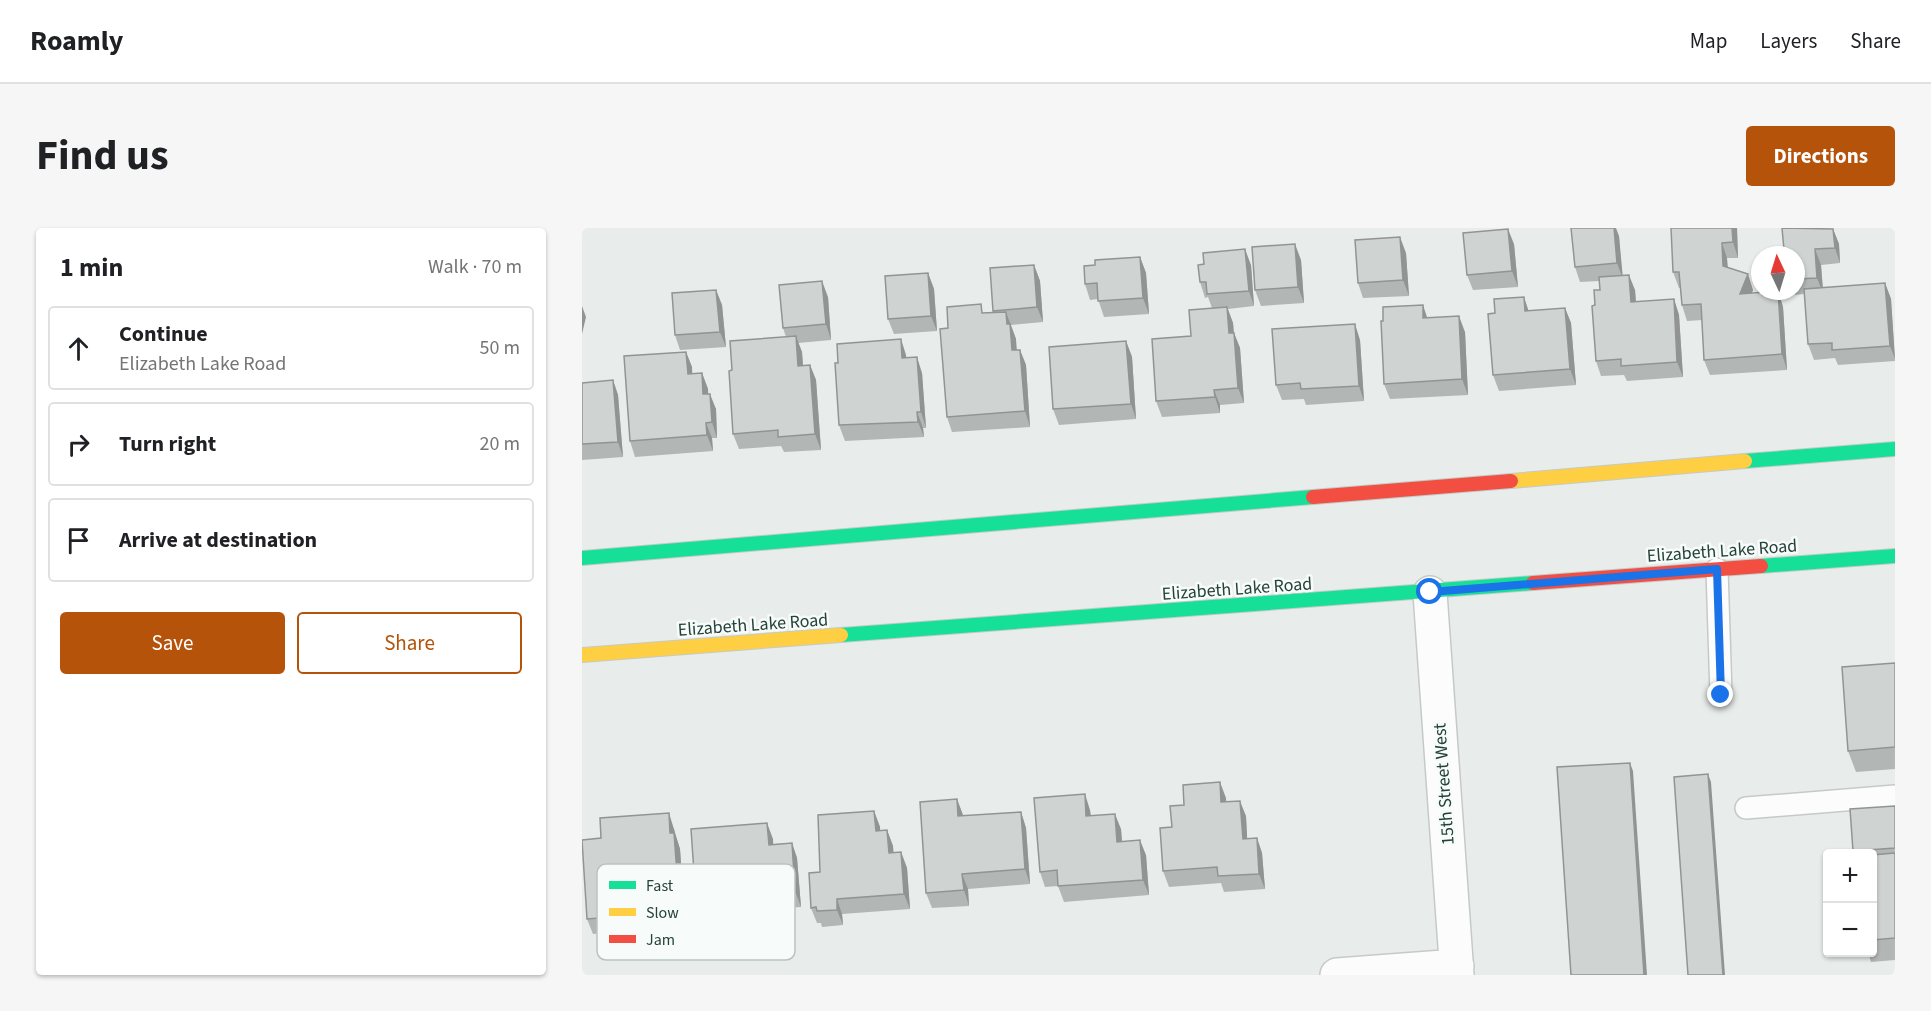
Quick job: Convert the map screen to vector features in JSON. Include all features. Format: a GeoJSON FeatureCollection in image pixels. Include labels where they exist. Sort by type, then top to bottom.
{"type":"FeatureCollection","features":[{"type":"Feature","properties":{"kind":"main road"},"geometry":{"type":"LineString","coordinates":[[582,558],[1895,449]]}},
{"type":"Feature","properties":{"kind":"main road","name":"Elizabeth Lake Road"},"geometry":{"type":"LineString","coordinates":[[582,655],[1895,556]]}},
{"type":"Feature","properties":{"kind":"street","name":"15th Street West"},"geometry":{"type":"LineString","coordinates":[[1430,592],[1457,971]]}},
{"type":"Feature","properties":{"kind":"street"},"geometry":{"type":"LineString","coordinates":[[1337,975],[1457,971]]}},
{"type":"Feature","properties":{"kind":"lane"},"geometry":{"type":"LineString","coordinates":[[1717,569],[1721,695]]}},
{"type":"Feature","properties":{"kind":"lane"},"geometry":{"type":"LineString","coordinates":[[1746,808],[1895,796]]}},
{"type":"Feature","properties":{"kind":"building"},"geometry":{"type":"Polygon","coordinates":[[[1571,228],[1614,228],[1617,263],[1575,267],[1571,228]]]}},
{"type":"Feature","properties":{"kind":"building"},"geometry":{"type":"Polygon","coordinates":[[[1671,228],[1732,228],[1733,242],[1722,243],[1723,266],[1748,274],[1740,294],[1751,293],[1751,300],[1779,300],[1782,354],[1704,360],[1701,304],[1682,305],[1679,272],[1673,272],[1671,228]]]}},
{"type":"Feature","properties":{"kind":"building"},"geometry":{"type":"Polygon","coordinates":[[[1782,228],[1833,229],[1835,248],[1815,249],[1817,278],[1805,279],[1805,246],[1784,246],[1782,228]]]}},
{"type":"Feature","properties":{"kind":"building"},"geometry":{"type":"Polygon","coordinates":[[[1508,229],[1512,271],[1467,275],[1463,233],[1508,229]]]}},
{"type":"Feature","properties":{"kind":"building"},"geometry":{"type":"Polygon","coordinates":[[[1400,237],[1403,280],[1358,283],[1355,240],[1400,237]]]}},
{"type":"Feature","properties":{"kind":"building"},"geometry":{"type":"Polygon","coordinates":[[[1295,244],[1298,287],[1255,290],[1252,247],[1295,244]]]}},
{"type":"Feature","properties":{"kind":"building"},"geometry":{"type":"Polygon","coordinates":[[[1245,249],[1249,291],[1207,294],[1206,282],[1200,282],[1198,265],[1204,264],[1203,253],[1245,249]]]}},
{"type":"Feature","properties":{"kind":"building"},"geometry":{"type":"Polygon","coordinates":[[[1140,257],[1143,298],[1098,301],[1097,283],[1085,284],[1084,266],[1095,265],[1095,260],[1140,257]]]}},
{"type":"Feature","properties":{"kind":"building"},"geometry":{"type":"Polygon","coordinates":[[[1034,265],[1037,307],[993,311],[990,268],[1034,265]]]}},
{"type":"Feature","properties":{"kind":"building"},"geometry":{"type":"Polygon","coordinates":[[[928,273],[931,316],[888,319],[885,276],[928,273]]]}},
{"type":"Feature","properties":{"kind":"building"},"geometry":{"type":"Polygon","coordinates":[[[1629,275],[1631,302],[1674,299],[1677,362],[1621,366],[1621,359],[1596,361],[1592,306],[1595,305],[1594,290],[1600,290],[1599,277],[1629,275]]]}},
{"type":"Feature","properties":{"kind":"building"},"geometry":{"type":"Polygon","coordinates":[[[822,281],[826,324],[783,328],[779,285],[822,281]]]}},
{"type":"Feature","properties":{"kind":"building"},"geometry":{"type":"Polygon","coordinates":[[[1885,283],[1890,346],[1832,350],[1832,343],[1808,344],[1805,289],[1885,283]]]}},
{"type":"Feature","properties":{"kind":"building"},"geometry":{"type":"Polygon","coordinates":[[[716,290],[720,332],[675,335],[672,293],[716,290]]]}},
{"type":"Feature","properties":{"kind":"building"},"geometry":{"type":"Polygon","coordinates":[[[1524,297],[1525,311],[1565,308],[1570,369],[1493,375],[1488,314],[1495,313],[1494,299],[1524,297]]]}},
{"type":"Feature","properties":{"kind":"building"},"geometry":{"type":"Polygon","coordinates":[[[981,304],[982,313],[1006,312],[1007,324],[1010,324],[1012,350],[1020,350],[1025,411],[947,417],[940,329],[948,328],[947,307],[981,304]]]}},
{"type":"Feature","properties":{"kind":"building"},"geometry":{"type":"Polygon","coordinates":[[[1423,305],[1423,318],[1459,316],[1462,379],[1384,384],[1381,321],[1383,321],[1383,307],[1423,305]]]}},
{"type":"Feature","properties":{"kind":"building"},"geometry":{"type":"Polygon","coordinates":[[[1227,307],[1229,333],[1234,333],[1238,388],[1214,390],[1215,397],[1156,401],[1152,339],[1191,336],[1189,310],[1227,307]]]}},
{"type":"Feature","properties":{"kind":"building"},"geometry":{"type":"Polygon","coordinates":[[[1355,324],[1359,386],[1301,389],[1300,383],[1276,385],[1272,329],[1355,324]]]}},
{"type":"Feature","properties":{"kind":"building"},"geometry":{"type":"Polygon","coordinates":[[[796,336],[798,366],[810,365],[815,434],[778,437],[778,430],[733,434],[729,371],[732,370],[730,341],[796,336]]]}},
{"type":"Feature","properties":{"kind":"building"},"geometry":{"type":"Polygon","coordinates":[[[901,339],[902,358],[917,357],[921,412],[917,412],[918,422],[839,425],[835,363],[838,363],[837,344],[901,339]]]}},
{"type":"Feature","properties":{"kind":"building"},"geometry":{"type":"Polygon","coordinates":[[[1126,341],[1131,404],[1053,409],[1049,347],[1126,341]]]}},
{"type":"Feature","properties":{"kind":"building"},"geometry":{"type":"Polygon","coordinates":[[[686,352],[688,374],[702,373],[703,394],[710,394],[712,422],[706,423],[707,435],[630,441],[624,356],[686,352]]]}},
{"type":"Feature","properties":{"kind":"building"},"geometry":{"type":"Polygon","coordinates":[[[613,380],[618,442],[582,444],[582,383],[613,380]]]}},
{"type":"Feature","properties":{"kind":"building"},"geometry":{"type":"Polygon","coordinates":[[[1895,663],[1895,747],[1848,751],[1842,667],[1895,663]]]}},
{"type":"Feature","properties":{"kind":"building"},"geometry":{"type":"Polygon","coordinates":[[[1630,763],[1644,975],[1571,975],[1557,767],[1630,763]]]}},
{"type":"Feature","properties":{"kind":"building"},"geometry":{"type":"Polygon","coordinates":[[[1708,774],[1723,975],[1688,975],[1674,777],[1708,774]]]}},
{"type":"Feature","properties":{"kind":"building"},"geometry":{"type":"Polygon","coordinates":[[[1220,782],[1221,802],[1240,801],[1243,839],[1257,838],[1259,874],[1218,876],[1217,867],[1163,871],[1160,828],[1172,827],[1170,806],[1184,805],[1183,785],[1220,782]]]}},
{"type":"Feature","properties":{"kind":"building"},"geometry":{"type":"Polygon","coordinates":[[[1085,794],[1086,816],[1115,814],[1117,842],[1140,840],[1143,880],[1058,886],[1057,870],[1040,872],[1034,798],[1085,794]]]}},
{"type":"Feature","properties":{"kind":"building"},"geometry":{"type":"Polygon","coordinates":[[[957,799],[958,816],[1021,812],[1025,869],[962,874],[964,890],[926,893],[920,802],[957,799]]]}},
{"type":"Feature","properties":{"kind":"building"},"geometry":{"type":"Polygon","coordinates":[[[1895,806],[1895,848],[1853,849],[1850,809],[1895,806]]]}},
{"type":"Feature","properties":{"kind":"building"},"geometry":{"type":"Polygon","coordinates":[[[874,811],[876,831],[887,830],[889,853],[901,852],[904,894],[837,899],[837,910],[817,911],[816,907],[811,908],[809,873],[820,872],[818,815],[874,811]]]}},
{"type":"Feature","properties":{"kind":"building"},"geometry":{"type":"Polygon","coordinates":[[[669,813],[670,833],[674,833],[676,864],[597,864],[597,918],[587,919],[582,840],[601,838],[600,818],[669,813]]]}},
{"type":"Feature","properties":{"kind":"building"},"geometry":{"type":"Polygon","coordinates":[[[767,823],[769,845],[792,843],[793,864],[693,864],[691,829],[767,823]]]}},
{"type":"Feature","properties":{"kind":"building"},"geometry":{"type":"Polygon","coordinates":[[[1895,853],[1895,938],[1877,940],[1877,855],[1895,853]]]}},
{"type":"Feature","properties":{"kind":"traffic: fast"},"geometry":{"type":"LineString","coordinates":[[1745,461],[1895,449]]}},
{"type":"Feature","properties":{"kind":"traffic: fast"},"geometry":{"type":"LineString","coordinates":[[582,558],[1313,497]]}},
{"type":"Feature","properties":{"kind":"traffic: fast"},"geometry":{"type":"LineString","coordinates":[[1761,566],[1895,556]]}},
{"type":"Feature","properties":{"kind":"traffic: fast"},"geometry":{"type":"LineString","coordinates":[[841,635],[1533,583]]}},
{"type":"Feature","properties":{"kind":"traffic: slow"},"geometry":{"type":"LineString","coordinates":[[1511,481],[1745,461]]}},
{"type":"Feature","properties":{"kind":"traffic: slow"},"geometry":{"type":"LineString","coordinates":[[582,655],[841,635]]}},
{"type":"Feature","properties":{"kind":"traffic: jam"},"geometry":{"type":"LineString","coordinates":[[1313,497],[1511,481]]}},
{"type":"Feature","properties":{"kind":"traffic: jam"},"geometry":{"type":"LineString","coordinates":[[1533,583],[1761,566]]}},
{"type":"Feature","properties":{"kind":"route"},"geometry":{"type":"LineString","coordinates":[[1430,592],[1717,569],[1721,695]]}}]}
